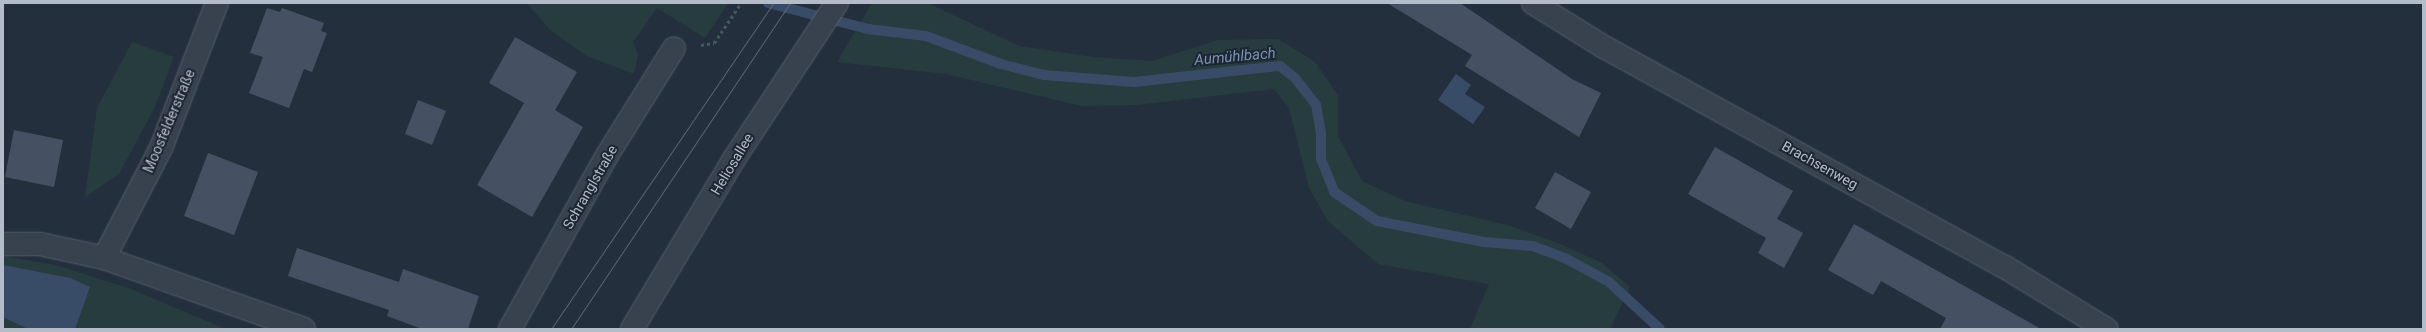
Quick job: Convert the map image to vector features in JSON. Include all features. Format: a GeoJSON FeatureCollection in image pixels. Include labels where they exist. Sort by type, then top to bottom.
{"type":"FeatureCollection","features":[{"type":"Feature","properties":{"kind":"street","name":"Moosfelderstraße"},"geometry":{"type":"LineString","coordinates":[[104,258],[161,148],[217,3]]}},
{"type":"Feature","properties":{"kind":"street","name":"Heliosallee"},"geometry":{"type":"LineString","coordinates":[[632,329],[734,159],[813,37],[837,3]]}},
{"type":"Feature","properties":{"kind":"street","name":"Brachsenweg"},"geometry":{"type":"LineString","coordinates":[[1533,3],[1604,47],[2005,267],[2106,329]]}},
{"type":"Feature","properties":{"kind":"street","name":"Schranglstraße"},"geometry":{"type":"LineString","coordinates":[[510,329],[606,157],[674,48]]}},
{"type":"Feature","properties":{"kind":"street"},"geometry":{"type":"LineString","coordinates":[[3,244],[40,244],[104,258],[304,329]]}},
{"type":"Feature","properties":{"kind":"path"},"geometry":{"type":"LineString","coordinates":[[674,48],[714,44],[741,3]]}},
{"type":"Feature","properties":{"kind":"green space"},"geometry":{"type":"Polygon","coordinates":[[[527,3],[728,3],[705,38],[657,8],[633,42],[638,55],[634,74],[587,56],[550,30],[527,3]]]}},
{"type":"Feature","properties":{"kind":"green space"},"geometry":{"type":"Polygon","coordinates":[[[872,3],[928,3],[1019,46],[1094,57],[1152,61],[1218,40],[1278,39],[1314,61],[1338,95],[1338,136],[1362,181],[1405,201],[1507,225],[1558,243],[1602,263],[1630,287],[1610,329],[1470,329],[1489,284],[1378,264],[1328,221],[1309,188],[1289,108],[1274,89],[1136,105],[1082,106],[946,74],[837,62],[872,3]]]}},
{"type":"Feature","properties":{"kind":"green space"},"geometry":{"type":"Polygon","coordinates":[[[132,42],[174,57],[155,107],[119,174],[85,197],[97,108],[132,42]]]}},
{"type":"Feature","properties":{"kind":"green space"},"geometry":{"type":"Polygon","coordinates":[[[3,256],[56,265],[131,289],[226,329],[3,329],[3,256]]]}},
{"type":"Feature","properties":{"kind":"water"},"geometry":{"type":"Polygon","coordinates":[[[1456,74],[1471,85],[1465,94],[1485,107],[1473,124],[1438,100],[1456,74]]]}},
{"type":"Feature","properties":{"kind":"water"},"geometry":{"type":"Polygon","coordinates":[[[3,265],[70,278],[90,287],[75,329],[28,329],[3,317],[3,265]]]}},
{"type":"Feature","properties":{"kind":"building"},"geometry":{"type":"Polygon","coordinates":[[[1387,3],[1460,3],[1572,79],[1601,93],[1579,137],[1465,66],[1472,55],[1387,3]]]}},
{"type":"Feature","properties":{"kind":"building"},"geometry":{"type":"Polygon","coordinates":[[[267,8],[280,12],[282,8],[324,23],[321,31],[327,33],[312,72],[304,69],[289,108],[249,93],[263,57],[250,53],[267,8]]]}},
{"type":"Feature","properties":{"kind":"building"},"geometry":{"type":"Polygon","coordinates":[[[515,37],[577,72],[555,110],[583,127],[532,217],[477,185],[524,103],[489,83],[515,37]]]}},
{"type":"Feature","properties":{"kind":"building"},"geometry":{"type":"Polygon","coordinates":[[[418,100],[446,111],[432,145],[405,134],[418,100]]]}},
{"type":"Feature","properties":{"kind":"building"},"geometry":{"type":"Polygon","coordinates":[[[14,130],[63,140],[54,187],[5,177],[14,130]]]}},
{"type":"Feature","properties":{"kind":"building"},"geometry":{"type":"Polygon","coordinates":[[[1715,147],[1793,191],[1777,219],[1803,233],[1784,268],[1758,253],[1766,238],[1688,194],[1715,147]]]}},
{"type":"Feature","properties":{"kind":"building"},"geometry":{"type":"Polygon","coordinates":[[[208,153],[258,172],[234,235],[184,216],[208,153]]]}},
{"type":"Feature","properties":{"kind":"building"},"geometry":{"type":"Polygon","coordinates":[[[1555,172],[1591,192],[1571,229],[1535,208],[1555,172]]]}},
{"type":"Feature","properties":{"kind":"building"},"geometry":{"type":"Polygon","coordinates":[[[1854,224],[2041,329],[1940,329],[1946,318],[1881,281],[1873,295],[1828,270],[1854,224]]]}},
{"type":"Feature","properties":{"kind":"building"},"geometry":{"type":"Polygon","coordinates":[[[297,248],[399,282],[403,269],[479,296],[468,329],[422,329],[387,316],[389,310],[288,276],[297,248]]]}},
{"type":"Feature","properties":{"kind":"waterway","name":"Aumühlbach"},"geometry":{"type":"LineString","coordinates":[[768,3],[868,29],[926,36],[1001,64],[1044,75],[1134,82],[1280,66],[1295,78],[1316,105],[1321,133],[1321,159],[1334,192],[1377,221],[1484,242],[1533,246],[1565,258],[1609,282],[1660,329]]}},
{"type":"Feature","properties":{"kind":"tram line"},"geometry":{"type":"LineString","coordinates":[[551,329],[773,3]]}},
{"type":"Feature","properties":{"kind":"tram line"},"geometry":{"type":"LineString","coordinates":[[571,329],[790,3]]}}]}
